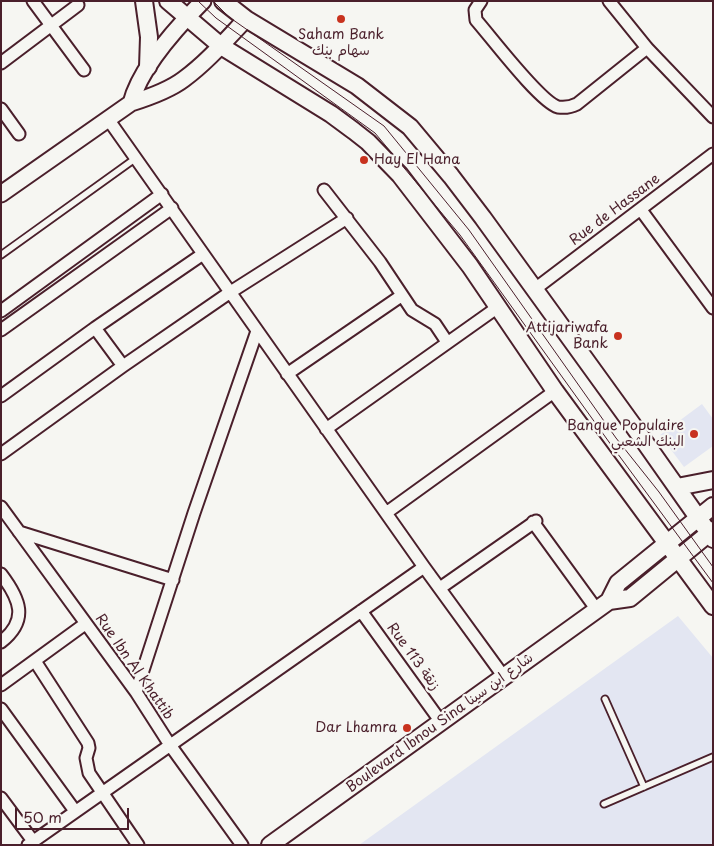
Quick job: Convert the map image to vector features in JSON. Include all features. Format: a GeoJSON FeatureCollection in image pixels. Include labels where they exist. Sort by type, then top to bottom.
{"type":"FeatureCollection","features":[{"type":"Feature","properties":{"kind":"main road"},"geometry":{"type":"LineString","coordinates":[[144,1],[149,37],[148,67]]}},
{"type":"Feature","properties":{"kind":"main road"},"geometry":{"type":"LineString","coordinates":[[168,1],[221,46],[331,114],[368,142],[400,175],[421,200],[498,307],[555,391],[713,606]]}},
{"type":"Feature","properties":{"kind":"main road"},"geometry":{"type":"LineString","coordinates":[[223,1],[246,19],[357,86],[410,127],[451,176],[711,534]]}},
{"type":"Feature","properties":{"kind":"main road"},"geometry":{"type":"LineString","coordinates":[[677,487],[713,480]]}},
{"type":"Feature","properties":{"kind":"main road","name":"Boulevard Ibnou Sina شارع ابن سينا"},"geometry":{"type":"LineString","coordinates":[[603,606],[618,583],[713,506]]}},
{"type":"Feature","properties":{"kind":"main road","name":"Boulevard Ibnou Sina شارع ابن سينا"},"geometry":{"type":"LineString","coordinates":[[270,845],[603,606],[630,598],[711,534]]}},
{"type":"Feature","properties":{"kind":"street"},"geometry":{"type":"LineString","coordinates":[[33,1],[84,70]]}},
{"type":"Feature","properties":{"kind":"street"},"geometry":{"type":"LineString","coordinates":[[131,102],[134,88],[148,67],[202,1]]}},
{"type":"Feature","properties":{"kind":"street"},"geometry":{"type":"LineString","coordinates":[[481,1],[475,10],[476,20],[540,95],[559,107],[570,107],[577,104],[648,48]]}},
{"type":"Feature","properties":{"kind":"street"},"geometry":{"type":"LineString","coordinates":[[609,1],[648,48],[713,117]]}},
{"type":"Feature","properties":{"kind":"street"},"geometry":{"type":"LineString","coordinates":[[1,62],[78,5]]}},
{"type":"Feature","properties":{"kind":"street"},"geometry":{"type":"LineString","coordinates":[[1,194],[131,102],[145,98],[183,80],[221,46],[246,19]]}},
{"type":"Feature","properties":{"kind":"street"},"geometry":{"type":"LineString","coordinates":[[1,109],[19,134]]}},
{"type":"Feature","properties":{"kind":"street"},"geometry":{"type":"LineString","coordinates":[[108,119],[172,208],[229,293],[504,677]]}},
{"type":"Feature","properties":{"kind":"street","name":"Rue de Hassane"},"geometry":{"type":"LineString","coordinates":[[534,289],[713,154]]}},
{"type":"Feature","properties":{"kind":"street"},"geometry":{"type":"LineString","coordinates":[[324,190],[380,262],[412,310],[435,324],[447,342]]}},
{"type":"Feature","properties":{"kind":"street"},"geometry":{"type":"LineString","coordinates":[[1,311],[162,194]]}},
{"type":"Feature","properties":{"kind":"street"},"geometry":{"type":"LineString","coordinates":[[2,328],[172,208]]}},
{"type":"Feature","properties":{"kind":"street"},"geometry":{"type":"LineString","coordinates":[[641,210],[713,308]]}},
{"type":"Feature","properties":{"kind":"street"},"geometry":{"type":"LineString","coordinates":[[1,454],[123,366],[229,293],[347,218]]}},
{"type":"Feature","properties":{"kind":"street"},"geometry":{"type":"LineString","coordinates":[[1,396],[95,328],[203,254]]}},
{"type":"Feature","properties":{"kind":"street"},"geometry":{"type":"LineString","coordinates":[[287,374],[401,296]]}},
{"type":"Feature","properties":{"kind":"street"},"geometry":{"type":"LineString","coordinates":[[326,429],[498,307]]}},
{"type":"Feature","properties":{"kind":"street"},"geometry":{"type":"LineString","coordinates":[[95,328],[123,366]]}},
{"type":"Feature","properties":{"kind":"street"},"geometry":{"type":"LineString","coordinates":[[136,692],[257,331]]}},
{"type":"Feature","properties":{"kind":"street"},"geometry":{"type":"LineString","coordinates":[[386,513],[555,391]]}},
{"type":"Feature","properties":{"kind":"street","name":"Rue Ibn Al Khattib"},"geometry":{"type":"LineString","coordinates":[[1,507],[136,692],[170,745],[242,845]]}},
{"type":"Feature","properties":{"kind":"street"},"geometry":{"type":"LineString","coordinates":[[440,588],[534,522],[603,606]]}},
{"type":"Feature","properties":{"kind":"street"},"geometry":{"type":"LineString","coordinates":[[19,532],[172,580]]}},
{"type":"Feature","properties":{"kind":"street"},"geometry":{"type":"LineString","coordinates":[[1,798],[30,843],[424,567]]}},
{"type":"Feature","properties":{"kind":"street"},"geometry":{"type":"LineString","coordinates":[[1,642],[15,629],[19,618],[17,600],[2,578]]}},
{"type":"Feature","properties":{"kind":"street","name":"Rue 113 زنقة"},"geometry":{"type":"LineString","coordinates":[[361,610],[442,722]]}},
{"type":"Feature","properties":{"kind":"street"},"geometry":{"type":"LineString","coordinates":[[1,685],[85,624]]}},
{"type":"Feature","properties":{"kind":"street"},"geometry":{"type":"LineString","coordinates":[[35,661],[88,743],[87,769],[137,844]]}},
{"type":"Feature","properties":{"kind":"street"},"geometry":{"type":"LineString","coordinates":[[1,708],[75,811]]}},
{"type":"Feature","properties":{"kind":"lane"},"geometry":{"type":"LineString","coordinates":[[1,255],[136,158]]}},
{"type":"Feature","properties":{"kind":"lane"},"geometry":{"type":"LineString","coordinates":[[605,699],[644,787]]}},
{"type":"Feature","properties":{"kind":"lane"},"geometry":{"type":"LineString","coordinates":[[604,804],[713,757]]}},
{"type":"Feature","properties":{"kind":"shaded area"},"geometry":{"type":"Polygon","coordinates":[[[702,404],[713,419],[713,446],[684,467],[660,435],[702,404]]]}},
{"type":"Feature","properties":{"kind":"shaded area"},"geometry":{"type":"Polygon","coordinates":[[[678,616],[713,658],[713,845],[359,845],[678,616]]]}},
{"type":"Feature","properties":{"kind":"tram line"},"geometry":{"type":"LineString","coordinates":[[198,1],[216,18],[375,133],[460,235],[713,583]]}},
{"type":"Feature","properties":{"kind":"tram line"},"geometry":{"type":"LineString","coordinates":[[213,1],[229,17],[384,126],[469,230],[616,438],[659,492],[713,567]]}},
{"type":"Feature","properties":{"kind":"place","name":"Saham Bank سهام بنك"},"geometry":{"type":"Point","coordinates":[341,19]}},
{"type":"Feature","properties":{"kind":"place","name":"Hay El Hana"},"geometry":{"type":"Point","coordinates":[364,160]}},
{"type":"Feature","properties":{"kind":"place","name":"Attijariwafa Bank"},"geometry":{"type":"Point","coordinates":[618,336]}},
{"type":"Feature","properties":{"kind":"place","name":"Banque Populaire البنك الشعبي"},"geometry":{"type":"Point","coordinates":[694,434]}},
{"type":"Feature","properties":{"kind":"place","name":"Dar Lhamra"},"geometry":{"type":"Point","coordinates":[407,728]}}]}
